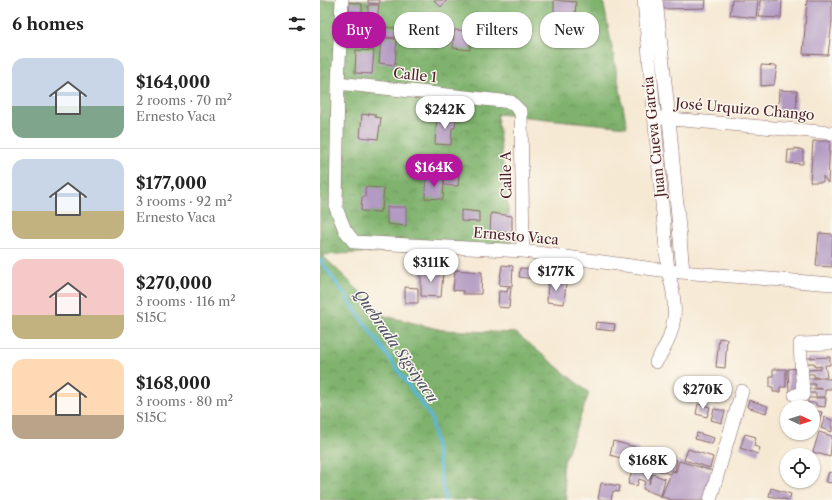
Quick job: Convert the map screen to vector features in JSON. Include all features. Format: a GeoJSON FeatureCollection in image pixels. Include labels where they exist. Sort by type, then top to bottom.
{"type":"FeatureCollection","features":[{"type":"Feature","properties":{"kind":"street"},"geometry":{"type":"LineString","coordinates":[[338,83],[342,0]]}},
{"type":"Feature","properties":{"kind":"street","name":"Juan Cueva García"},"geometry":{"type":"LineString","coordinates":[[644,0],[668,270],[675,293],[675,324],[666,348],[656,362]]}},
{"type":"Feature","properties":{"kind":"street","name":"Juan Cueva García"},"geometry":{"type":"LineString","coordinates":[[656,0],[683,271]]}},
{"type":"Feature","properties":{"kind":"street","name":"Calle 1"},"geometry":{"type":"LineString","coordinates":[[338,83],[511,102]]}},
{"type":"Feature","properties":{"kind":"street","name":"Ernesto Vaca"},"geometry":{"type":"LineString","coordinates":[[338,83],[336,208],[345,230],[354,242],[524,251],[668,270],[832,284]]}},
{"type":"Feature","properties":{"kind":"street","name":"Calle A"},"geometry":{"type":"LineString","coordinates":[[511,102],[521,112],[524,251]]}},
{"type":"Feature","properties":{"kind":"street","name":"José Urquizo Chango"},"geometry":{"type":"LineString","coordinates":[[655,118],[832,133]]}},
{"type":"Feature","properties":{"kind":"street"},"geometry":{"type":"LineString","coordinates":[[795,395],[803,395],[800,344],[832,343]]}},
{"type":"Feature","properties":{"kind":"street"},"geometry":{"type":"LineString","coordinates":[[710,500],[742,391]]}},
{"type":"Feature","properties":{"kind":"green space"},"geometry":{"type":"Polygon","coordinates":[[[320,0],[603,0],[627,127],[497,114],[512,244],[322,255],[385,316],[442,330],[516,333],[589,393],[562,468],[567,500],[320,500],[320,0]]]}},
{"type":"Feature","properties":{"kind":"building"},"geometry":{"type":"Polygon","coordinates":[[[368,0],[380,0],[379,4],[368,3],[368,0]]]}},
{"type":"Feature","properties":{"kind":"building"},"geometry":{"type":"Polygon","coordinates":[[[434,0],[447,0],[441,7],[434,0]]]}},
{"type":"Feature","properties":{"kind":"building"},"geometry":{"type":"Polygon","coordinates":[[[554,0],[576,2],[575,12],[554,12],[554,0]]]}},
{"type":"Feature","properties":{"kind":"building"},"geometry":{"type":"Polygon","coordinates":[[[661,0],[706,0],[705,8],[662,9],[661,0]]]}},
{"type":"Feature","properties":{"kind":"building"},"geometry":{"type":"Polygon","coordinates":[[[732,0],[758,0],[756,18],[730,15],[732,0]]]}},
{"type":"Feature","properties":{"kind":"building"},"geometry":{"type":"Polygon","coordinates":[[[760,0],[782,0],[781,18],[759,17],[760,0]]]}},
{"type":"Feature","properties":{"kind":"building"},"geometry":{"type":"Polygon","coordinates":[[[807,0],[832,0],[832,21],[828,55],[803,54],[807,0]]]}},
{"type":"Feature","properties":{"kind":"building"},"geometry":{"type":"Polygon","coordinates":[[[349,2],[362,4],[362,12],[349,11],[349,2]]]}},
{"type":"Feature","properties":{"kind":"building"},"geometry":{"type":"Polygon","coordinates":[[[368,5],[379,5],[378,12],[368,12],[368,5]]]}},
{"type":"Feature","properties":{"kind":"building"},"geometry":{"type":"Polygon","coordinates":[[[386,27],[394,28],[394,38],[386,37],[386,27]]]}},
{"type":"Feature","properties":{"kind":"building"},"geometry":{"type":"Polygon","coordinates":[[[454,30],[462,30],[462,48],[470,48],[470,50],[453,48],[454,30]]]}},
{"type":"Feature","properties":{"kind":"building"},"geometry":{"type":"Polygon","coordinates":[[[386,38],[394,39],[394,48],[396,48],[395,65],[379,63],[380,48],[386,48],[386,38]]]}},
{"type":"Feature","properties":{"kind":"building"},"geometry":{"type":"Polygon","coordinates":[[[356,50],[374,51],[372,74],[355,73],[356,50]]]}},
{"type":"Feature","properties":{"kind":"building"},"geometry":{"type":"Polygon","coordinates":[[[761,65],[777,66],[774,85],[761,86],[761,65]]]}},
{"type":"Feature","properties":{"kind":"building"},"geometry":{"type":"Polygon","coordinates":[[[779,90],[797,91],[796,112],[778,111],[779,90]]]}},
{"type":"Feature","properties":{"kind":"building"},"geometry":{"type":"Polygon","coordinates":[[[369,113],[375,114],[375,117],[381,118],[378,139],[360,137],[362,114],[369,115],[369,113]]]}},
{"type":"Feature","properties":{"kind":"building"},"geometry":{"type":"Polygon","coordinates":[[[437,115],[456,117],[455,128],[452,128],[451,145],[435,144],[437,115]]]}},
{"type":"Feature","properties":{"kind":"building"},"geometry":{"type":"Polygon","coordinates":[[[813,141],[830,141],[828,183],[823,176],[823,182],[810,182],[813,141]]]}},
{"type":"Feature","properties":{"kind":"building"},"geometry":{"type":"Polygon","coordinates":[[[795,148],[803,150],[803,164],[787,163],[788,150],[795,150],[795,148]]]}},
{"type":"Feature","properties":{"kind":"building"},"geometry":{"type":"Polygon","coordinates":[[[445,173],[459,175],[458,186],[444,185],[445,173]]]}},
{"type":"Feature","properties":{"kind":"building"},"geometry":{"type":"Polygon","coordinates":[[[426,178],[444,179],[443,199],[425,198],[426,178]]]}},
{"type":"Feature","properties":{"kind":"building"},"geometry":{"type":"Polygon","coordinates":[[[365,187],[384,188],[382,209],[380,209],[380,212],[361,211],[362,197],[365,197],[365,187]]]}},
{"type":"Feature","properties":{"kind":"building"},"geometry":{"type":"Polygon","coordinates":[[[387,207],[406,207],[406,226],[387,224],[387,207]]]}},
{"type":"Feature","properties":{"kind":"building"},"geometry":{"type":"Polygon","coordinates":[[[461,210],[479,212],[479,222],[461,221],[461,210]]]}},
{"type":"Feature","properties":{"kind":"building"},"geometry":{"type":"Polygon","coordinates":[[[491,213],[512,216],[512,233],[490,231],[491,213]]]}},
{"type":"Feature","properties":{"kind":"building"},"geometry":{"type":"Polygon","coordinates":[[[819,233],[832,234],[832,267],[816,266],[819,233]]]}},
{"type":"Feature","properties":{"kind":"building"},"geometry":{"type":"Polygon","coordinates":[[[502,265],[513,266],[512,286],[499,285],[502,265]]]}},
{"type":"Feature","properties":{"kind":"building"},"geometry":{"type":"Polygon","coordinates":[[[425,268],[429,269],[430,272],[443,273],[441,297],[421,296],[421,278],[419,274],[421,270],[425,268]]]}},
{"type":"Feature","properties":{"kind":"building"},"geometry":{"type":"Polygon","coordinates":[[[520,268],[543,269],[542,280],[519,277],[520,268]]]}},
{"type":"Feature","properties":{"kind":"building"},"geometry":{"type":"Polygon","coordinates":[[[455,270],[482,272],[481,294],[463,294],[463,291],[453,290],[455,270]]]}},
{"type":"Feature","properties":{"kind":"building"},"geometry":{"type":"Polygon","coordinates":[[[548,278],[558,279],[558,283],[566,283],[564,304],[547,302],[548,278]]]}},
{"type":"Feature","properties":{"kind":"building"},"geometry":{"type":"Polygon","coordinates":[[[405,287],[418,288],[418,303],[405,303],[405,287]]]}},
{"type":"Feature","properties":{"kind":"building"},"geometry":{"type":"Polygon","coordinates":[[[508,287],[511,287],[509,308],[498,307],[499,291],[507,292],[508,287]]]}},
{"type":"Feature","properties":{"kind":"building"},"geometry":{"type":"Polygon","coordinates":[[[596,322],[615,324],[614,331],[595,329],[596,322]]]}},
{"type":"Feature","properties":{"kind":"building"},"geometry":{"type":"Polygon","coordinates":[[[719,338],[727,339],[725,368],[716,367],[719,338]]]}},
{"type":"Feature","properties":{"kind":"building"},"geometry":{"type":"Polygon","coordinates":[[[830,357],[830,365],[825,365],[827,377],[814,377],[814,374],[808,374],[808,370],[821,369],[821,366],[815,367],[814,363],[807,363],[807,358],[830,357]]]}},
{"type":"Feature","properties":{"kind":"building"},"geometry":{"type":"Polygon","coordinates":[[[798,368],[799,392],[789,392],[788,369],[798,368]]]}},
{"type":"Feature","properties":{"kind":"building"},"geometry":{"type":"Polygon","coordinates":[[[773,369],[786,369],[786,387],[780,387],[780,392],[773,392],[773,387],[770,387],[770,376],[773,376],[773,369]]]}},
{"type":"Feature","properties":{"kind":"building"},"geometry":{"type":"Polygon","coordinates":[[[809,378],[832,379],[831,389],[825,389],[825,397],[816,397],[816,393],[809,393],[809,389],[823,389],[815,388],[815,384],[808,384],[809,378]]]}},
{"type":"Feature","properties":{"kind":"building"},"geometry":{"type":"Polygon","coordinates":[[[808,398],[826,398],[825,407],[820,406],[820,400],[808,400],[808,398]]]}},
{"type":"Feature","properties":{"kind":"building"},"geometry":{"type":"Polygon","coordinates":[[[749,400],[768,406],[766,413],[747,407],[749,400]]]}},
{"type":"Feature","properties":{"kind":"building"},"geometry":{"type":"Polygon","coordinates":[[[698,404],[710,407],[707,417],[696,414],[698,404]]]}},
{"type":"Feature","properties":{"kind":"building"},"geometry":{"type":"Polygon","coordinates":[[[714,409],[725,411],[722,423],[711,420],[714,409]]]}},
{"type":"Feature","properties":{"kind":"building"},"geometry":{"type":"Polygon","coordinates":[[[825,417],[832,420],[832,432],[821,428],[825,417]]]}},
{"type":"Feature","properties":{"kind":"building"},"geometry":{"type":"Polygon","coordinates":[[[820,432],[832,436],[830,457],[820,454],[820,448],[814,448],[817,440],[820,440],[820,432]]]}},
{"type":"Feature","properties":{"kind":"building"},"geometry":{"type":"Polygon","coordinates":[[[697,433],[714,438],[712,444],[695,439],[697,433]]]}},
{"type":"Feature","properties":{"kind":"building"},"geometry":{"type":"Polygon","coordinates":[[[745,434],[756,437],[754,446],[760,448],[758,454],[740,448],[745,434]]]}},
{"type":"Feature","properties":{"kind":"building"},"geometry":{"type":"Polygon","coordinates":[[[613,441],[639,448],[635,462],[610,455],[613,441]]]}},
{"type":"Feature","properties":{"kind":"building"},"geometry":{"type":"Polygon","coordinates":[[[688,449],[713,457],[710,468],[684,460],[688,449]]]}},
{"type":"Feature","properties":{"kind":"building"},"geometry":{"type":"Polygon","coordinates":[[[649,452],[677,460],[675,471],[672,471],[670,474],[645,467],[649,452]]]}},
{"type":"Feature","properties":{"kind":"building"},"geometry":{"type":"Polygon","coordinates":[[[679,461],[713,471],[705,500],[673,500],[661,497],[672,471],[676,472],[679,461]]]}},
{"type":"Feature","properties":{"kind":"building"},"geometry":{"type":"Polygon","coordinates":[[[633,468],[652,473],[649,484],[653,474],[665,479],[661,496],[643,489],[645,481],[639,479],[637,486],[628,484],[633,468]]]}},
{"type":"Feature","properties":{"kind":"building"},"geometry":{"type":"Polygon","coordinates":[[[829,472],[832,473],[832,483],[826,482],[829,472]]]}},
{"type":"Feature","properties":{"kind":"building"},"geometry":{"type":"Polygon","coordinates":[[[601,483],[620,486],[619,492],[613,491],[611,500],[598,499],[601,483]]]}},
{"type":"Feature","properties":{"kind":"building"},"geometry":{"type":"Polygon","coordinates":[[[771,488],[791,494],[789,500],[769,496],[771,488]]]}},
{"type":"Feature","properties":{"kind":"waterway","name":"Quebrada Sigsiyacu"},"geometry":{"type":"LineString","coordinates":[[320,260],[431,417],[445,500]]}}]}
